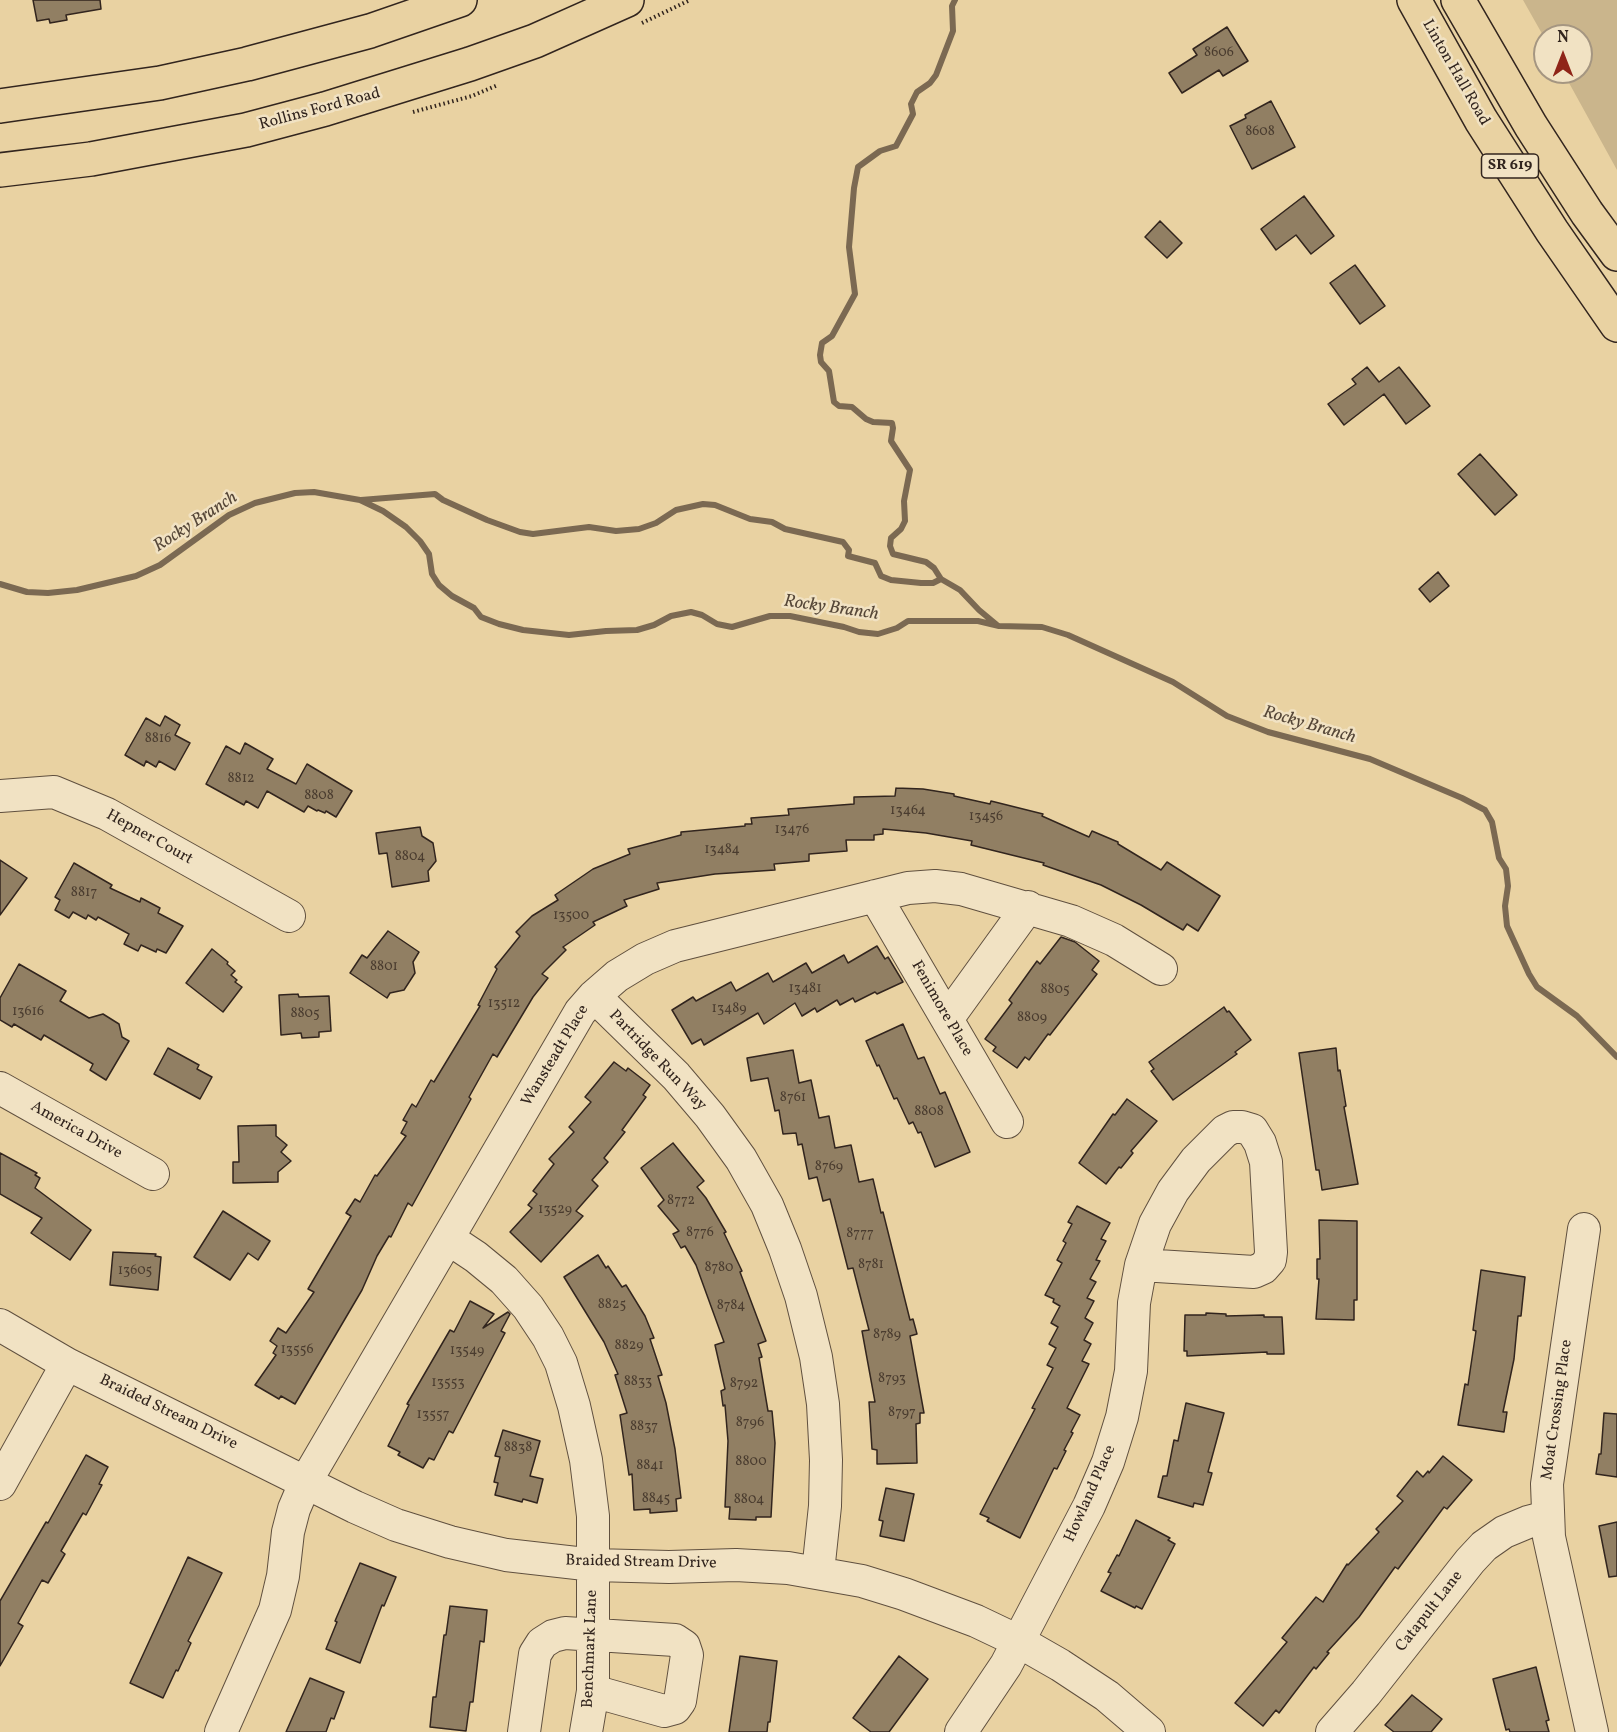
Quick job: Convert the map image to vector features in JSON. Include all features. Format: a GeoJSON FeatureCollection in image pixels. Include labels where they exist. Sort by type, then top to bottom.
{"type":"FeatureCollection","features":[{"type":"Feature","properties":{"kind":"main road"},"geometry":{"type":"LineString","coordinates":[[0,106],[160,83],[247,64],[360,34],[460,0]]}},
{"type":"Feature","properties":{"kind":"main road","name":"Rollins Ford Road"},"geometry":{"type":"LineString","coordinates":[[0,170],[91,159],[246,130],[325,109],[470,64],[535,41],[627,0]]}},
{"type":"Feature","properties":{"kind":"main road","name":"Linton Hall Road"},"geometry":{"type":"LineString","coordinates":[[1414,0],[1481,120],[1552,231],[1617,325]]}},
{"type":"Feature","properties":{"kind":"main road","name":"SR 619"},"geometry":{"type":"LineString","coordinates":[[1458,0],[1531,126],[1587,213],[1617,254]]}},
{"type":"Feature","properties":{"kind":"street","name":"Hepner Court"},"geometry":{"type":"LineString","coordinates":[[0,796],[54,792],[107,814],[289,916]]}},
{"type":"Feature","properties":{"kind":"street","name":"Wansteadt Place"},"geometry":{"type":"LineString","coordinates":[[221,1732],[275,1610],[283,1576],[288,1532],[294,1509],[306,1481],[580,1012],[617,976],[645,959],[675,946],[908,888],[935,886],[961,889],[1071,921],[1114,940],[1161,969]]}},
{"type":"Feature","properties":{"kind":"street","name":"Fenimore Place"},"geometry":{"type":"LineString","coordinates":[[875,896],[1007,1122]]}},
{"type":"Feature","properties":{"kind":"street"},"geometry":{"type":"LineString","coordinates":[[947,1020],[1028,907]]}},
{"type":"Feature","properties":{"kind":"street","name":"Partridge Run Way"},"geometry":{"type":"LineString","coordinates":[[594,996],[676,1076],[710,1116],[741,1159],[767,1205],[785,1250],[801,1296],[814,1347],[823,1404],[826,1472],[818,1572]]}},
{"type":"Feature","properties":{"kind":"street","name":"America Drive"},"geometry":{"type":"LineString","coordinates":[[0,1088],[153,1174]]}},
{"type":"Feature","properties":{"kind":"street","name":"Howland Place"},"geometry":{"type":"LineString","coordinates":[[961,1732],[1006,1665],[1089,1506],[1108,1462],[1122,1417],[1131,1371],[1134,1303],[1141,1265],[1155,1224],[1173,1191],[1196,1160],[1225,1131],[1233,1127],[1252,1130],[1260,1143],[1266,1162],[1270,1260],[1263,1268],[1254,1272],[1141,1265]]}},
{"type":"Feature","properties":{"kind":"street","name":"Moat Crossing Place"},"geometry":{"type":"LineString","coordinates":[[1584,1229],[1549,1462],[1547,1518],[1549,1537],[1592,1732]]}},
{"type":"Feature","properties":{"kind":"street","name":"Benchmark Lane"},"geometry":{"type":"LineString","coordinates":[[449,1239],[504,1280],[528,1307],[548,1337],[561,1363],[574,1406],[586,1460],[593,1516],[593,1691],[586,1732]]}},
{"type":"Feature","properties":{"kind":"street","name":"Braided Stream Drive"},"geometry":{"type":"LineString","coordinates":[[0,1325],[67,1364],[355,1507],[396,1525],[450,1542],[506,1555],[594,1565],[669,1567],[736,1565],[818,1572],[862,1581],[976,1621],[1018,1641],[1107,1696],[1149,1732]]}},
{"type":"Feature","properties":{"kind":"street"},"geometry":{"type":"LineString","coordinates":[[0,1484],[67,1364]]}},
{"type":"Feature","properties":{"kind":"street","name":"Catapult Lane"},"geometry":{"type":"LineString","coordinates":[[1332,1732],[1484,1546],[1504,1532],[1528,1522],[1547,1518]]}},
{"type":"Feature","properties":{"kind":"street"},"geometry":{"type":"LineString","coordinates":[[524,1732],[535,1654],[542,1643],[553,1636],[565,1633],[675,1640],[684,1646],[687,1655],[680,1701],[675,1708],[664,1711],[593,1691]]}},
{"type":"Feature","properties":{"kind":"shaded area"},"geometry":{"type":"Polygon","coordinates":[[[1523,0],[1617,0],[1617,170],[1570,84],[1593,84],[1593,24],[1537,24],[1523,0]]]}},
{"type":"Feature","properties":{"kind":"building"},"geometry":{"type":"Polygon","coordinates":[[[33,0],[100,0],[101,9],[66,15],[67,20],[50,23],[49,19],[37,21],[33,0]]]}},
{"type":"Feature","properties":{"kind":"building"},"geometry":{"type":"Polygon","coordinates":[[[1227,27],[1248,61],[1223,76],[1219,70],[1182,93],[1169,73],[1197,55],[1193,49],[1227,27]]]}},
{"type":"Feature","properties":{"kind":"building"},"geometry":{"type":"Polygon","coordinates":[[[1271,101],[1295,147],[1252,169],[1230,126],[1271,101]]]}},
{"type":"Feature","properties":{"kind":"building"},"geometry":{"type":"Polygon","coordinates":[[[1304,196],[1334,236],[1311,254],[1296,235],[1276,250],[1261,229],[1304,196]]]}},
{"type":"Feature","properties":{"kind":"building"},"geometry":{"type":"Polygon","coordinates":[[[1160,221],[1182,243],[1167,258],[1145,237],[1160,221]]]}},
{"type":"Feature","properties":{"kind":"building"},"geometry":{"type":"Polygon","coordinates":[[[1355,265],[1385,306],[1360,324],[1330,283],[1355,265]]]}},
{"type":"Feature","properties":{"kind":"building"},"geometry":{"type":"Polygon","coordinates":[[[1367,367],[1379,382],[1399,367],[1430,406],[1406,424],[1384,394],[1344,425],[1328,404],[1356,384],[1352,379],[1367,367]]]}},
{"type":"Feature","properties":{"kind":"building"},"geometry":{"type":"Polygon","coordinates":[[[1480,454],[1517,495],[1495,515],[1458,474],[1480,454]]]}},
{"type":"Feature","properties":{"kind":"building"},"geometry":{"type":"Polygon","coordinates":[[[1438,572],[1449,586],[1430,602],[1419,589],[1438,572]]]}},
{"type":"Feature","properties":{"kind":"building"},"geometry":{"type":"Polygon","coordinates":[[[165,716],[180,725],[175,735],[190,743],[175,770],[159,761],[156,767],[146,761],[144,766],[125,755],[146,718],[160,726],[165,716]]]}},
{"type":"Feature","properties":{"kind":"building"},"geometry":{"type":"Polygon","coordinates":[[[245,743],[273,759],[267,769],[296,784],[307,764],[352,791],[336,817],[326,811],[325,813],[317,811],[308,806],[304,812],[267,791],[258,808],[246,801],[244,805],[206,784],[226,746],[240,754],[245,743]]]}},
{"type":"Feature","properties":{"kind":"building"},"geometry":{"type":"Polygon","coordinates":[[[896,788],[954,794],[954,796],[990,804],[991,801],[1043,814],[1042,816],[1089,837],[1092,831],[1118,842],[1161,870],[1167,862],[1220,896],[1198,931],[1187,924],[1183,930],[1101,885],[1043,865],[1044,863],[971,845],[972,841],[883,829],[883,834],[874,835],[874,840],[846,840],[847,851],[809,854],[809,861],[774,864],[775,870],[715,874],[657,883],[659,889],[624,900],[627,906],[593,922],[595,925],[563,947],[566,950],[542,974],[548,978],[533,997],[497,1057],[493,1054],[412,1206],[408,1203],[391,1237],[389,1236],[377,1256],[362,1290],[295,1404],[281,1396],[279,1399],[255,1385],[276,1355],[273,1353],[277,1346],[270,1341],[278,1328],[286,1333],[314,1292],[308,1289],[351,1216],[346,1213],[355,1199],[360,1202],[375,1175],[377,1176],[406,1136],[401,1133],[407,1122],[403,1120],[412,1104],[416,1107],[431,1080],[434,1082],[480,1006],[478,1005],[497,969],[495,967],[520,936],[516,932],[532,916],[558,900],[555,895],[593,869],[630,854],[628,849],[681,835],[681,832],[745,826],[745,824],[752,824],[751,818],[789,815],[788,809],[854,804],[854,797],[895,796],[896,788]]]}},
{"type":"Feature","properties":{"kind":"building"},"geometry":{"type":"Polygon","coordinates":[[[420,827],[422,836],[433,843],[436,861],[428,871],[429,881],[392,887],[387,853],[379,854],[376,833],[420,827]]]}},
{"type":"Feature","properties":{"kind":"building"},"geometry":{"type":"Polygon","coordinates":[[[0,860],[27,878],[0,915],[0,860]]]}},
{"type":"Feature","properties":{"kind":"building"},"geometry":{"type":"Polygon","coordinates":[[[74,863],[112,885],[110,888],[140,902],[141,898],[160,908],[158,913],[183,926],[166,953],[157,949],[156,952],[141,945],[138,951],[124,944],[129,934],[98,917],[96,920],[88,915],[86,919],[73,912],[69,918],[55,910],[60,900],[55,897],[74,863]]]}},
{"type":"Feature","properties":{"kind":"building"},"geometry":{"type":"Polygon","coordinates":[[[388,931],[419,952],[413,962],[415,973],[404,990],[390,993],[387,998],[350,973],[362,955],[367,958],[388,931]]]}},
{"type":"Feature","properties":{"kind":"building"},"geometry":{"type":"Polygon","coordinates":[[[1061,937],[1075,942],[1099,961],[1092,970],[1097,974],[1029,1060],[1025,1057],[1017,1068],[993,1051],[996,1047],[985,1039],[1012,1003],[1009,1000],[1037,961],[1040,964],[1061,937]]]}},
{"type":"Feature","properties":{"kind":"building"},"geometry":{"type":"Polygon","coordinates":[[[877,946],[885,959],[888,957],[903,982],[855,1002],[853,998],[840,1005],[837,1000],[817,1012],[815,1008],[802,1016],[795,1003],[764,1024],[758,1013],[704,1045],[701,1039],[692,1044],[672,1010],[693,997],[696,1001],[731,982],[736,991],[768,973],[773,982],[806,963],[812,973],[844,955],[848,963],[877,946]]]}},
{"type":"Feature","properties":{"kind":"building"},"geometry":{"type":"Polygon","coordinates":[[[212,949],[228,962],[227,964],[235,971],[231,975],[242,987],[223,1012],[186,983],[212,949]]]}},
{"type":"Feature","properties":{"kind":"building"},"geometry":{"type":"Polygon","coordinates":[[[19,964],[66,991],[60,1001],[89,1018],[103,1014],[119,1024],[122,1037],[129,1041],[106,1080],[90,1070],[93,1064],[44,1035],[41,1040],[14,1024],[12,1027],[0,1020],[0,998],[19,964]]]}},
{"type":"Feature","properties":{"kind":"building"},"geometry":{"type":"Polygon","coordinates":[[[298,994],[299,997],[329,996],[331,1031],[319,1032],[319,1037],[302,1038],[301,1033],[281,1035],[279,995],[298,994]]]}},
{"type":"Feature","properties":{"kind":"building"},"geometry":{"type":"Polygon","coordinates":[[[1224,1007],[1251,1040],[1235,1052],[1237,1054],[1173,1100],[1151,1071],[1154,1069],[1149,1062],[1224,1007]]]}},
{"type":"Feature","properties":{"kind":"building"},"geometry":{"type":"Polygon","coordinates":[[[903,1024],[918,1059],[924,1057],[940,1094],[945,1092],[970,1152],[935,1167],[921,1132],[918,1133],[913,1122],[909,1124],[897,1098],[894,1099],[866,1041],[903,1024]]]}},
{"type":"Feature","properties":{"kind":"building"},"geometry":{"type":"Polygon","coordinates":[[[168,1048],[199,1065],[197,1069],[212,1077],[200,1099],[154,1074],[168,1048]]]}},
{"type":"Feature","properties":{"kind":"building"},"geometry":{"type":"Polygon","coordinates":[[[1336,1048],[1358,1184],[1322,1190],[1319,1170],[1316,1170],[1299,1053],[1336,1048]]]}},
{"type":"Feature","properties":{"kind":"building"},"geometry":{"type":"Polygon","coordinates":[[[793,1050],[799,1083],[811,1080],[819,1118],[829,1116],[835,1148],[851,1145],[859,1182],[873,1179],[881,1213],[883,1212],[910,1320],[913,1319],[917,1334],[910,1336],[924,1413],[920,1413],[920,1423],[916,1424],[917,1463],[877,1464],[877,1450],[872,1449],[869,1402],[875,1402],[862,1331],[869,1330],[853,1268],[848,1269],[830,1199],[823,1201],[817,1177],[809,1179],[802,1144],[798,1145],[796,1133],[783,1134],[779,1110],[775,1111],[768,1078],[751,1081],[747,1058],[793,1050]]]}},
{"type":"Feature","properties":{"kind":"building"},"geometry":{"type":"Polygon","coordinates":[[[614,1062],[626,1071],[628,1068],[650,1085],[643,1095],[646,1097],[622,1130],[625,1132],[604,1158],[608,1162],[592,1180],[598,1186],[576,1211],[583,1216],[541,1262],[510,1232],[532,1208],[528,1205],[537,1194],[533,1191],[554,1164],[549,1159],[574,1132],[569,1127],[591,1102],[585,1097],[614,1062]]]}},
{"type":"Feature","properties":{"kind":"building"},"geometry":{"type":"Polygon","coordinates":[[[1127,1099],[1157,1121],[1106,1184],[1079,1163],[1113,1114],[1115,1115],[1127,1099]]]}},
{"type":"Feature","properties":{"kind":"building"},"geometry":{"type":"Polygon","coordinates":[[[276,1125],[276,1136],[287,1145],[281,1152],[291,1161],[278,1172],[278,1182],[233,1183],[233,1162],[239,1162],[238,1126],[276,1125]]]}},
{"type":"Feature","properties":{"kind":"building"},"geometry":{"type":"Polygon","coordinates":[[[673,1143],[704,1181],[697,1187],[726,1232],[724,1233],[742,1271],[740,1272],[766,1341],[758,1344],[762,1357],[759,1358],[768,1411],[772,1411],[775,1443],[771,1517],[756,1517],[756,1520],[729,1519],[730,1507],[725,1507],[728,1441],[725,1405],[723,1406],[721,1391],[725,1389],[715,1345],[724,1342],[696,1265],[685,1246],[681,1248],[673,1234],[679,1231],[658,1206],[664,1200],[641,1168],[673,1143]]]}},
{"type":"Feature","properties":{"kind":"building"},"geometry":{"type":"Polygon","coordinates":[[[0,1153],[37,1173],[35,1175],[40,1178],[35,1188],[91,1230],[70,1260],[31,1233],[42,1218],[0,1194],[0,1153]]]}},
{"type":"Feature","properties":{"kind":"building"},"geometry":{"type":"Polygon","coordinates":[[[1077,1206],[1110,1223],[1101,1239],[1106,1241],[1096,1260],[1100,1261],[1090,1279],[1096,1282],[1087,1298],[1094,1301],[1085,1318],[1093,1323],[1084,1340],[1091,1344],[1082,1361],[1089,1364],[1067,1408],[1080,1415],[1064,1450],[1066,1451],[1057,1469],[1054,1468],[1020,1538],[987,1521],[989,1518],[980,1514],[1035,1409],[1032,1408],[1053,1368],[1047,1365],[1056,1348],[1049,1344],[1058,1327],[1051,1323],[1060,1306],[1053,1302],[1054,1299],[1045,1295],[1062,1263],[1057,1260],[1072,1224],[1068,1222],[1077,1206]]]}},
{"type":"Feature","properties":{"kind":"building"},"geometry":{"type":"Polygon","coordinates":[[[223,1211],[270,1241],[258,1260],[248,1253],[230,1280],[194,1257],[223,1211]]]}},
{"type":"Feature","properties":{"kind":"building"},"geometry":{"type":"Polygon","coordinates":[[[1319,1220],[1357,1221],[1357,1300],[1354,1300],[1354,1320],[1316,1319],[1319,1279],[1317,1279],[1317,1259],[1320,1259],[1319,1220]]]}},
{"type":"Feature","properties":{"kind":"building"},"geometry":{"type":"Polygon","coordinates":[[[113,1252],[156,1254],[155,1256],[161,1257],[158,1290],[110,1285],[113,1252]]]}},
{"type":"Feature","properties":{"kind":"building"},"geometry":{"type":"Polygon","coordinates":[[[598,1255],[622,1287],[626,1285],[645,1316],[654,1338],[650,1339],[662,1375],[658,1376],[675,1449],[681,1498],[676,1499],[677,1511],[650,1513],[650,1509],[634,1510],[632,1474],[629,1475],[620,1415],[627,1413],[615,1375],[618,1374],[604,1342],[564,1277],[598,1255]]]}},
{"type":"Feature","properties":{"kind":"building"},"geometry":{"type":"Polygon","coordinates":[[[1481,1270],[1525,1277],[1514,1359],[1503,1412],[1507,1412],[1504,1432],[1458,1425],[1465,1384],[1468,1385],[1476,1331],[1473,1330],[1481,1270]]]}},
{"type":"Feature","properties":{"kind":"building"},"geometry":{"type":"Polygon","coordinates":[[[470,1301],[494,1314],[483,1328],[508,1312],[510,1314],[501,1331],[505,1333],[453,1433],[449,1431],[434,1460],[429,1458],[423,1468],[398,1455],[400,1452],[388,1446],[409,1405],[407,1404],[450,1330],[454,1332],[470,1301]]]}},
{"type":"Feature","properties":{"kind":"building"},"geometry":{"type":"Polygon","coordinates":[[[1206,1313],[1226,1314],[1226,1316],[1282,1317],[1284,1354],[1267,1354],[1267,1352],[1187,1356],[1187,1351],[1184,1351],[1185,1315],[1206,1315],[1206,1313]]]}},
{"type":"Feature","properties":{"kind":"building"},"geometry":{"type":"Polygon","coordinates":[[[1186,1403],[1224,1413],[1208,1472],[1212,1473],[1203,1505],[1194,1503],[1193,1507],[1158,1497],[1163,1476],[1167,1476],[1174,1440],[1178,1441],[1186,1403]]]}},
{"type":"Feature","properties":{"kind":"building"},"geometry":{"type":"Polygon","coordinates":[[[1604,1413],[1617,1414],[1617,1477],[1596,1474],[1599,1454],[1601,1454],[1604,1413]]]}},
{"type":"Feature","properties":{"kind":"building"},"geometry":{"type":"Polygon","coordinates":[[[503,1430],[540,1441],[530,1476],[543,1479],[537,1503],[523,1499],[522,1502],[495,1495],[498,1483],[494,1482],[500,1457],[495,1456],[503,1430]]]}},
{"type":"Feature","properties":{"kind":"building"},"geometry":{"type":"Polygon","coordinates":[[[86,1455],[108,1467],[99,1484],[102,1485],[86,1515],[83,1513],[61,1551],[65,1554],[48,1583],[42,1580],[18,1623],[23,1626],[0,1666],[0,1601],[86,1455]]]}},
{"type":"Feature","properties":{"kind":"building"},"geometry":{"type":"Polygon","coordinates":[[[1443,1456],[1472,1480],[1447,1509],[1444,1507],[1398,1569],[1395,1567],[1359,1617],[1327,1652],[1329,1653],[1316,1669],[1314,1667],[1279,1713],[1276,1710],[1263,1726],[1235,1703],[1287,1642],[1282,1638],[1316,1597],[1323,1602],[1347,1564],[1379,1532],[1376,1529],[1403,1501],[1397,1496],[1417,1471],[1423,1477],[1443,1456]]]}},
{"type":"Feature","properties":{"kind":"building"},"geometry":{"type":"Polygon","coordinates":[[[886,1488],[914,1494],[904,1541],[880,1536],[883,1521],[879,1520],[886,1488]]]}},
{"type":"Feature","properties":{"kind":"building"},"geometry":{"type":"Polygon","coordinates":[[[1136,1520],[1170,1538],[1168,1540],[1175,1544],[1142,1609],[1136,1606],[1135,1608],[1101,1591],[1111,1573],[1108,1572],[1117,1555],[1119,1556],[1136,1520]]]}},
{"type":"Feature","properties":{"kind":"building"},"geometry":{"type":"Polygon","coordinates":[[[1617,1522],[1617,1576],[1609,1577],[1599,1526],[1617,1522]]]}},
{"type":"Feature","properties":{"kind":"building"},"geometry":{"type":"Polygon","coordinates":[[[188,1557],[222,1573],[188,1641],[191,1643],[178,1671],[176,1670],[163,1698],[130,1683],[188,1557]]]}},
{"type":"Feature","properties":{"kind":"building"},"geometry":{"type":"Polygon","coordinates":[[[360,1563],[396,1577],[384,1606],[382,1605],[360,1663],[326,1649],[337,1622],[335,1621],[360,1563]]]}},
{"type":"Feature","properties":{"kind":"building"},"geometry":{"type":"Polygon","coordinates":[[[450,1606],[487,1610],[484,1642],[480,1641],[473,1702],[470,1702],[466,1731],[430,1727],[433,1697],[436,1697],[450,1606]]]}},
{"type":"Feature","properties":{"kind":"building"},"geometry":{"type":"Polygon","coordinates":[[[740,1656],[777,1661],[767,1732],[729,1732],[740,1656]]]}},
{"type":"Feature","properties":{"kind":"building"},"geometry":{"type":"Polygon","coordinates":[[[899,1656],[928,1679],[889,1732],[871,1732],[853,1718],[899,1656]]]}},
{"type":"Feature","properties":{"kind":"building"},"geometry":{"type":"Polygon","coordinates":[[[1536,1667],[1549,1720],[1546,1721],[1549,1732],[1510,1732],[1509,1729],[1506,1730],[1493,1679],[1536,1667]]]}},
{"type":"Feature","properties":{"kind":"building"},"geometry":{"type":"Polygon","coordinates":[[[310,1678],[344,1692],[334,1719],[331,1718],[326,1732],[286,1732],[310,1678]]]}},
{"type":"Feature","properties":{"kind":"building"},"geometry":{"type":"Polygon","coordinates":[[[1412,1695],[1442,1719],[1431,1732],[1394,1732],[1385,1725],[1412,1695]]]}},
{"type":"Feature","properties":{"kind":"waterway"},"geometry":{"type":"LineString","coordinates":[[955,0],[952,6],[953,31],[936,75],[930,83],[917,92],[911,104],[913,114],[896,146],[880,151],[858,167],[849,247],[855,294],[832,336],[822,343],[820,355],[821,362],[829,371],[834,402],[839,406],[852,407],[873,422],[892,423],[891,441],[910,470],[904,501],[905,521],[901,529],[891,538],[890,546],[893,554],[926,562],[934,568],[941,579],[960,590],[997,625]]}},
{"type":"Feature","properties":{"kind":"waterway","name":"Rocky Branch"},"geometry":{"type":"LineString","coordinates":[[0,584],[27,592],[48,593],[77,590],[136,576],[160,565],[229,515],[255,503],[295,493],[314,492],[360,500],[383,511],[406,527],[420,541],[429,554],[432,574],[439,585],[452,596],[474,608],[481,617],[523,630],[569,635],[637,630],[654,625],[671,616],[691,612],[702,615],[717,624],[732,627],[770,616],[790,616],[859,632],[878,634],[897,628],[908,621],[978,621],[999,626],[1042,627],[1068,635],[1173,682],[1227,716],[1268,732],[1370,759],[1485,810],[1492,822],[1499,858],[1506,869],[1507,926],[1529,974],[1537,987],[1577,1016],[1617,1057]]}},
{"type":"Feature","properties":{"kind":"waterway"},"geometry":{"type":"LineString","coordinates":[[361,500],[435,494],[487,520],[520,532],[533,534],[589,527],[616,531],[639,529],[656,523],[676,510],[703,504],[715,505],[750,519],[772,522],[785,529],[843,542],[849,550],[848,556],[875,563],[881,576],[891,580],[933,583],[941,579]]}}]}
